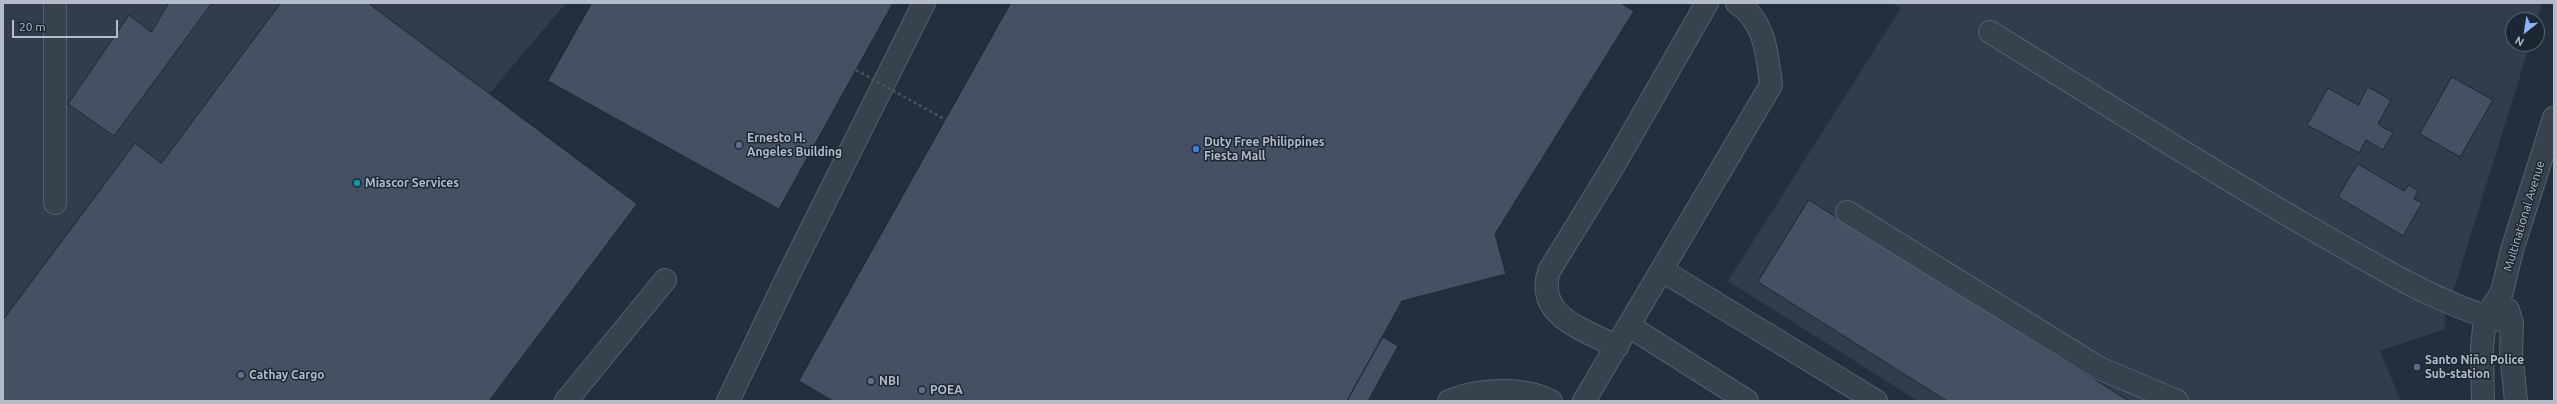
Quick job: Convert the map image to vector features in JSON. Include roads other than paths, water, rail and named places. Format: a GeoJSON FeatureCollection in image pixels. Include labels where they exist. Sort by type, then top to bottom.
{"type":"FeatureCollection","features":[{"type":"Feature","properties":{"kind":"street"},"geometry":{"type":"LineString","coordinates":[[55,3],[55,203]]}},
{"type":"Feature","properties":{"kind":"street"},"geometry":{"type":"LineString","coordinates":[[728,401],[784,284],[924,3]]}},
{"type":"Feature","properties":{"kind":"street"},"geometry":{"type":"LineString","coordinates":[[1617,347],[1563,317],[1553,309],[1546,297],[1545,284],[1549,271],[1614,165],[1707,3]]}},
{"type":"Feature","properties":{"kind":"street"},"geometry":{"type":"LineString","coordinates":[[1584,401],[1663,271],[1771,85],[1765,38],[1747,9],[1737,3]]}},
{"type":"Feature","properties":{"kind":"street"},"geometry":{"type":"LineString","coordinates":[[1990,32],[2268,204],[2391,274],[2485,318],[2512,323]]}},
{"type":"Feature","properties":{"kind":"street","name":"Multinational Avenue"},"geometry":{"type":"LineString","coordinates":[[2483,401],[2482,348],[2485,318],[2502,292],[2512,250],[2554,118]]}},
{"type":"Feature","properties":{"kind":"street"},"geometry":{"type":"LineString","coordinates":[[1847,212],[2099,368],[2177,401]]}},
{"type":"Feature","properties":{"kind":"street"},"geometry":{"type":"LineString","coordinates":[[1663,271],[1876,401]]}},
{"type":"Feature","properties":{"kind":"street"},"geometry":{"type":"LineString","coordinates":[[566,401],[665,280]]}},
{"type":"Feature","properties":{"kind":"street"},"geometry":{"type":"LineString","coordinates":[[2502,292],[2512,323],[2511,353],[2516,401]]}},
{"type":"Feature","properties":{"kind":"street"},"geometry":{"type":"LineString","coordinates":[[1629,326],[1747,401]]}},
{"type":"Feature","properties":{"kind":"street"},"geometry":{"type":"LineString","coordinates":[[1449,401],[1463,395],[1502,390],[1541,396],[1551,401]]}},
{"type":"Feature","properties":{"kind":"place","name":"Ernesto H. Angeles Building"},"geometry":{"type":"Point","coordinates":[739,145]}},
{"type":"Feature","properties":{"kind":"place","name":"Duty Free Philippines Fiesta Mall"},"geometry":{"type":"Point","coordinates":[1196,149]}},
{"type":"Feature","properties":{"kind":"place","name":"Miascor Services"},"geometry":{"type":"Point","coordinates":[357,183]}},
{"type":"Feature","properties":{"kind":"place","name":"Santo Niño Police Sub-station"},"geometry":{"type":"Point","coordinates":[2417,367]}},
{"type":"Feature","properties":{"kind":"place","name":"Cathay Cargo"},"geometry":{"type":"Point","coordinates":[241,375]}},
{"type":"Feature","properties":{"kind":"place","name":"NBI"},"geometry":{"type":"Point","coordinates":[871,381]}},
{"type":"Feature","properties":{"kind":"place","name":"POEA"},"geometry":{"type":"Point","coordinates":[922,390]}}]}
